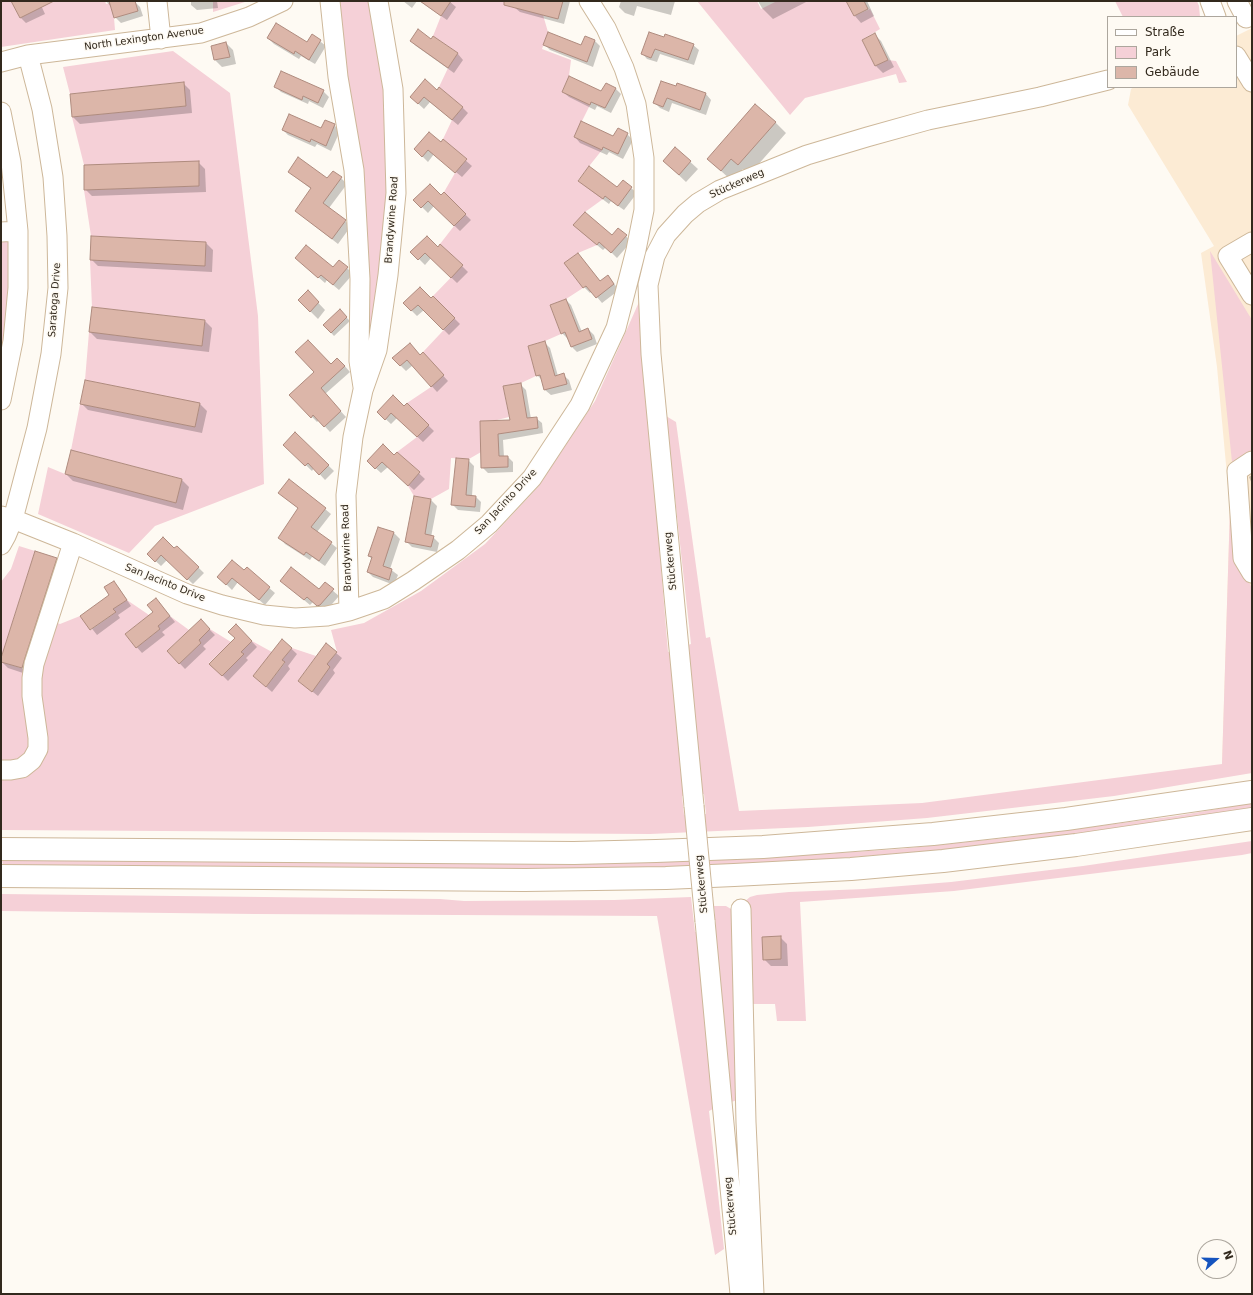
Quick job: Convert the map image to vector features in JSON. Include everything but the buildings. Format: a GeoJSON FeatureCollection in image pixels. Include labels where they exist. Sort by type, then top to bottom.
{"type":"FeatureCollection","features":[{"type":"Feature","properties":{"kind":"highway"},"geometry":{"type":"LineString","coordinates":[[1,848],[574,853],[763,847],[926,835],[1066,819],[1252,792]]}},
{"type":"Feature","properties":{"kind":"highway"},"geometry":{"type":"LineString","coordinates":[[1,876],[572,880],[741,875],[851,869],[943,861],[1076,846],[1252,819]]}},
{"type":"Feature","properties":{"kind":"street"},"geometry":{"type":"LineString","coordinates":[[157,1],[161,38]]}},
{"type":"Feature","properties":{"kind":"street","name":"North Lexington Avenue"},"geometry":{"type":"LineString","coordinates":[[1,62],[28,55],[161,38],[208,30],[249,17],[283,1]]}},
{"type":"Feature","properties":{"kind":"street","name":"Brandywine Road"},"geometry":{"type":"LineString","coordinates":[[330,1],[338,77],[354,170],[360,279],[359,361],[363,390]]}},
{"type":"Feature","properties":{"kind":"street","name":"Brandywine Road"},"geometry":{"type":"LineString","coordinates":[[349,611],[346,495],[352,437],[363,390],[377,350],[388,275],[396,193],[393,89],[378,1]]}},
{"type":"Feature","properties":{"kind":"street","name":"San Jacinto Drive"},"geometry":{"type":"LineString","coordinates":[[7,517],[73,543],[187,594],[222,605],[264,615],[296,618],[327,616],[349,611],[384,599],[458,550],[494,518],[532,478],[580,405],[616,328],[636,250],[644,210],[644,158],[636,104],[624,68],[606,28],[589,1]]}},
{"type":"Feature","properties":{"kind":"street"},"geometry":{"type":"LineString","coordinates":[[1210,1],[1216,16]]}},
{"type":"Feature","properties":{"kind":"street"},"geometry":{"type":"LineString","coordinates":[[1237,1],[1244,18]]}},
{"type":"Feature","properties":{"kind":"street","name":"Saratoga Drive"},"geometry":{"type":"LineString","coordinates":[[1,545],[6,536],[7,517],[37,428],[51,354],[58,288],[57,236],[52,177],[42,109],[28,55]]}},
{"type":"Feature","properties":{"kind":"street","name":"Stückerweg"},"geometry":{"type":"LineString","coordinates":[[740,1294],[651,354],[648,285],[655,256],[666,235],[685,214],[698,203],[720,190],[807,155],[928,120],[1040,97],[1107,80]]}},
{"type":"Feature","properties":{"kind":"street"},"geometry":{"type":"LineString","coordinates":[[1,112],[11,162],[10,231],[18,288],[13,341],[2,391]]}},
{"type":"Feature","properties":{"kind":"street"},"geometry":{"type":"LineString","coordinates":[[1252,242],[1228,256],[1252,295]]}},
{"type":"Feature","properties":{"kind":"street"},"geometry":{"type":"LineString","coordinates":[[1252,461],[1237,471],[1243,558],[1252,573]]}},
{"type":"Feature","properties":{"kind":"street"},"geometry":{"type":"LineString","coordinates":[[1,770],[22,768],[32,760],[38,749],[38,738],[32,696],[34,664],[73,543]]}},
{"type":"Feature","properties":{"kind":"street"},"geometry":{"type":"LineString","coordinates":[[741,909],[746,1122],[754,1294]]}},
{"type":"Feature","properties":{"kind":"shaded area"},"geometry":{"type":"Polygon","coordinates":[[[1252,28],[1252,760],[1222,764],[1230,508],[1217,367],[1201,253],[1214,246],[1128,105],[1132,88],[1237,88],[1237,36],[1252,28]]]}},
{"type":"Feature","properties":{"kind":"green space"},"geometry":{"type":"Polygon","coordinates":[[[1,1],[11,1],[20,18],[40,8],[37,1],[105,1],[106,4],[110,3],[114,18],[115,30],[1,47],[1,1]]]}},
{"type":"Feature","properties":{"kind":"green space"},"geometry":{"type":"Polygon","coordinates":[[[213,1],[248,1],[213,12],[213,1]]]}},
{"type":"Feature","properties":{"kind":"green space"},"geometry":{"type":"Polygon","coordinates":[[[338,1],[372,1],[387,92],[389,189],[367,362],[365,215],[358,135],[345,65],[338,1]]]}},
{"type":"Feature","properties":{"kind":"green space"},"geometry":{"type":"Polygon","coordinates":[[[451,1],[515,1],[513,7],[543,15],[548,32],[542,49],[571,60],[569,76],[562,92],[590,105],[574,137],[602,150],[578,180],[603,199],[585,212],[574,225],[597,245],[578,253],[565,263],[583,288],[566,299],[550,305],[561,334],[528,346],[536,376],[521,383],[503,386],[509,417],[497,420],[480,421],[481,452],[469,459],[451,458],[449,489],[431,499],[414,496],[408,486],[420,472],[397,452],[417,437],[429,425],[407,403],[431,387],[443,375],[423,352],[455,318],[433,296],[463,265],[440,244],[454,226],[466,214],[444,192],[455,173],[467,159],[443,139],[452,120],[463,107],[439,87],[448,68],[458,53],[433,36],[441,16],[451,1]]]}},
{"type":"Feature","properties":{"kind":"green space"},"geometry":{"type":"Polygon","coordinates":[[[697,1],[757,1],[761,9],[777,1],[846,1],[854,16],[870,9],[880,29],[862,40],[875,66],[888,60],[896,61],[907,82],[899,83],[896,74],[805,98],[790,115],[697,1]]]}},
{"type":"Feature","properties":{"kind":"green space"},"geometry":{"type":"Polygon","coordinates":[[[1115,1],[1197,1],[1200,16],[1122,16],[1115,1]]]}},
{"type":"Feature","properties":{"kind":"green space"},"geometry":{"type":"Polygon","coordinates":[[[173,51],[230,93],[258,316],[264,484],[155,526],[129,553],[38,514],[48,467],[65,474],[176,503],[182,479],[71,450],[80,404],[195,427],[200,404],[85,380],[89,332],[202,346],[205,320],[92,307],[90,260],[205,266],[206,242],[91,236],[84,190],[199,186],[199,162],[84,165],[72,117],[186,106],[183,82],[70,94],[63,67],[173,51]]]}},
{"type":"Feature","properties":{"kind":"green space"},"geometry":{"type":"Polygon","coordinates":[[[18,231],[1,386],[1,232],[18,231]]]}},
{"type":"Feature","properties":{"kind":"green space"},"geometry":{"type":"Polygon","coordinates":[[[1210,251],[1252,320],[1252,450],[1232,462],[1210,251]]]}},
{"type":"Feature","properties":{"kind":"green space"},"geometry":{"type":"Polygon","coordinates":[[[639,302],[668,652],[673,650],[686,795],[682,796],[684,815],[706,814],[704,794],[701,794],[685,646],[691,644],[666,416],[676,422],[706,638],[710,637],[739,811],[922,803],[1222,764],[1230,508],[1242,571],[1252,588],[1252,773],[1114,796],[927,818],[808,827],[650,834],[1,830],[1,662],[24,669],[40,616],[60,624],[80,616],[91,630],[115,613],[113,609],[127,600],[149,615],[125,634],[136,648],[160,629],[157,626],[170,616],[189,630],[167,651],[179,664],[201,643],[199,640],[210,629],[231,642],[209,663],[222,676],[243,654],[241,652],[252,641],[272,652],[253,676],[266,687],[285,663],[282,660],[292,648],[316,656],[298,681],[312,691],[330,667],[327,664],[337,652],[331,630],[364,623],[421,591],[485,544],[538,487],[595,401],[639,302]]]}},
{"type":"Feature","properties":{"kind":"green space"},"geometry":{"type":"Polygon","coordinates":[[[19,546],[35,551],[1,658],[1,582],[11,569],[19,546]]]}},
{"type":"Feature","properties":{"kind":"green space"},"geometry":{"type":"Polygon","coordinates":[[[1252,803],[1252,808],[1202,817],[1065,836],[939,850],[805,861],[662,867],[523,870],[3,865],[2,860],[569,864],[760,858],[899,849],[1005,838],[1176,816],[1252,803]]]}},
{"type":"Feature","properties":{"kind":"green space"},"geometry":{"type":"Polygon","coordinates":[[[1252,841],[1252,853],[1242,855],[954,891],[800,902],[806,1021],[777,1021],[775,1004],[743,1004],[750,1096],[728,1103],[713,931],[716,931],[714,906],[726,906],[731,909],[742,906],[750,897],[757,895],[951,882],[1083,866],[1252,841]]]}},
{"type":"Feature","properties":{"kind":"green space"},"geometry":{"type":"Polygon","coordinates":[[[1,894],[440,899],[464,901],[614,900],[691,897],[695,932],[699,932],[715,1108],[709,1111],[724,1249],[715,1255],[657,916],[1,911],[1,894]]]}}]}
